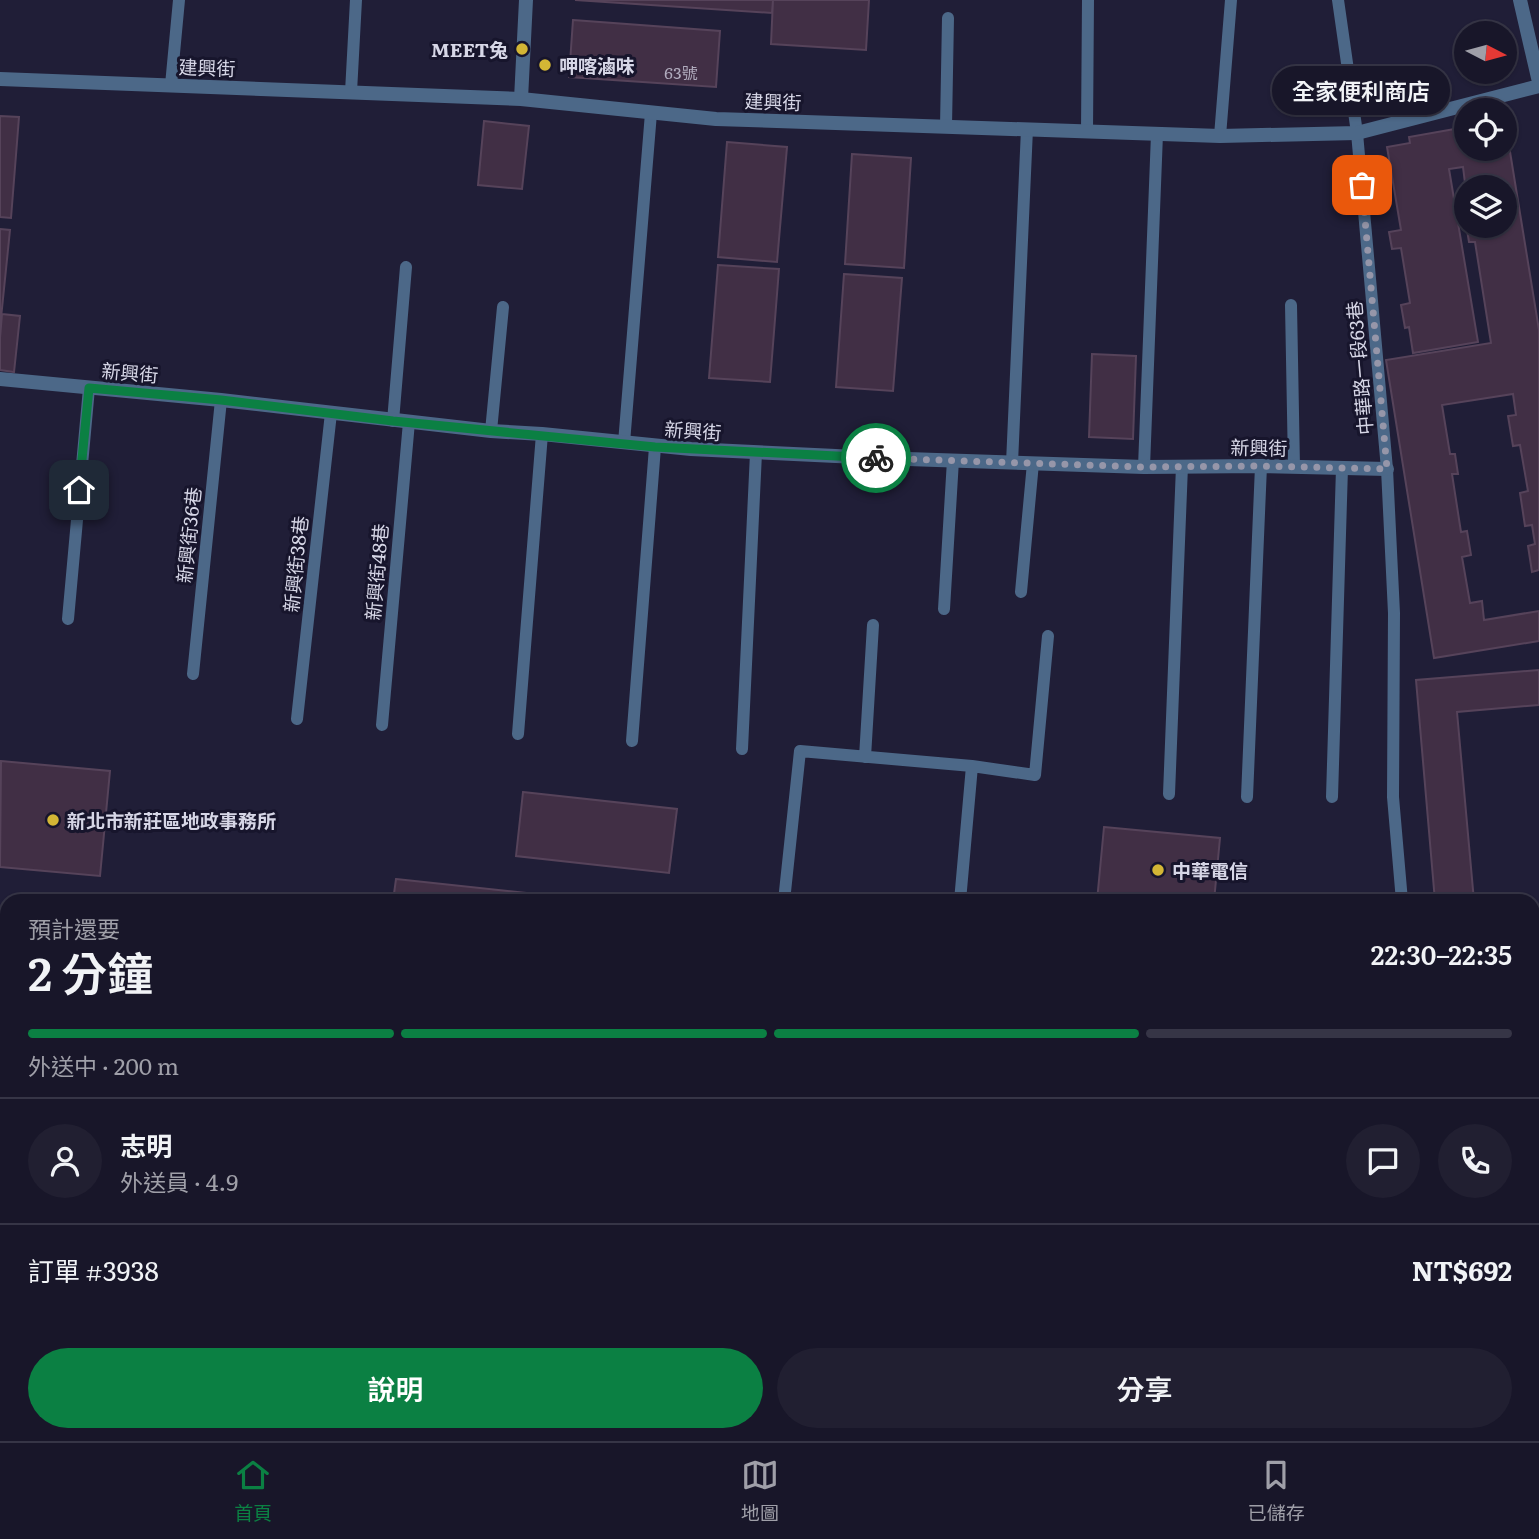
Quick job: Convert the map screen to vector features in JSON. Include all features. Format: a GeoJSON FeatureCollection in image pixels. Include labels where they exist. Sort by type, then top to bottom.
{"type":"FeatureCollection","features":[{"type":"Feature","properties":{"kind":"street"},"geometry":{"type":"LineString","coordinates":[[521,99],[526,0]]}},
{"type":"Feature","properties":{"kind":"street"},"geometry":{"type":"LineString","coordinates":[[1520,0],[1539,84]]}},
{"type":"Feature","properties":{"kind":"street","name":"建興街"},"geometry":{"type":"LineString","coordinates":[[0,79],[521,99],[716,119],[1220,136],[1357,133],[1539,84]]}},
{"type":"Feature","properties":{"kind":"street","name":"新興街"},"geometry":{"type":"LineString","coordinates":[[0,379],[655,447],[1144,467],[1387,469]]}},
{"type":"Feature","properties":{"kind":"lane"},"geometry":{"type":"LineString","coordinates":[[171,85],[179,0]]}},
{"type":"Feature","properties":{"kind":"lane"},"geometry":{"type":"LineString","coordinates":[[351,92],[356,0]]}},
{"type":"Feature","properties":{"kind":"lane"},"geometry":{"type":"LineString","coordinates":[[1087,131],[1088,0]]}},
{"type":"Feature","properties":{"kind":"lane"},"geometry":{"type":"LineString","coordinates":[[1220,136],[1231,0]]}},
{"type":"Feature","properties":{"kind":"lane","name":"中華路一段63巷"},"geometry":{"type":"LineString","coordinates":[[1338,0],[1357,133],[1387,469],[1394,613],[1393,797],[1401,894]]}},
{"type":"Feature","properties":{"kind":"lane"},"geometry":{"type":"LineString","coordinates":[[946,126],[948,18]]}},
{"type":"Feature","properties":{"kind":"lane"},"geometry":{"type":"LineString","coordinates":[[624,443],[651,113]]}},
{"type":"Feature","properties":{"kind":"lane"},"geometry":{"type":"LineString","coordinates":[[1012,463],[1027,129]]}},
{"type":"Feature","properties":{"kind":"lane"},"geometry":{"type":"LineString","coordinates":[[1144,467],[1157,134]]}},
{"type":"Feature","properties":{"kind":"lane"},"geometry":{"type":"LineString","coordinates":[[393,421],[407,267]]}},
{"type":"Feature","properties":{"kind":"lane"},"geometry":{"type":"LineString","coordinates":[[1291,304],[1294,467]]}},
{"type":"Feature","properties":{"kind":"lane"},"geometry":{"type":"LineString","coordinates":[[491,431],[503,307]]}},
{"type":"Feature","properties":{"kind":"lane"},"geometry":{"type":"LineString","coordinates":[[68,619],[89,388]]}},
{"type":"Feature","properties":{"kind":"lane","name":"新興街36巷"},"geometry":{"type":"LineString","coordinates":[[193,674],[221,400]]}},
{"type":"Feature","properties":{"kind":"lane","name":"新興街38巷"},"geometry":{"type":"LineString","coordinates":[[298,719],[331,413]]}},
{"type":"Feature","properties":{"kind":"lane","name":"新興街48巷"},"geometry":{"type":"LineString","coordinates":[[382,725],[409,422]]}},
{"type":"Feature","properties":{"kind":"lane"},"geometry":{"type":"LineString","coordinates":[[518,734],[542,434]]}},
{"type":"Feature","properties":{"kind":"lane"},"geometry":{"type":"LineString","coordinates":[[632,741],[655,447]]}},
{"type":"Feature","properties":{"kind":"lane"},"geometry":{"type":"LineString","coordinates":[[742,749],[756,453]]}},
{"type":"Feature","properties":{"kind":"lane"},"geometry":{"type":"LineString","coordinates":[[944,609],[953,460]]}},
{"type":"Feature","properties":{"kind":"lane"},"geometry":{"type":"LineString","coordinates":[[1021,592],[1032,463]]}},
{"type":"Feature","properties":{"kind":"lane"},"geometry":{"type":"LineString","coordinates":[[1169,794],[1182,466]]}},
{"type":"Feature","properties":{"kind":"lane"},"geometry":{"type":"LineString","coordinates":[[1247,797],[1261,466]]}},
{"type":"Feature","properties":{"kind":"lane"},"geometry":{"type":"LineString","coordinates":[[1332,797],[1342,468]]}},
{"type":"Feature","properties":{"kind":"lane"},"geometry":{"type":"LineString","coordinates":[[866,757],[873,625]]}},
{"type":"Feature","properties":{"kind":"lane"},"geometry":{"type":"LineString","coordinates":[[785,894],[800,751],[972,766],[1035,775],[1048,636]]}},
{"type":"Feature","properties":{"kind":"lane"},"geometry":{"type":"LineString","coordinates":[[961,894],[972,766]]}},
{"type":"Feature","properties":{"kind":"building"},"geometry":{"type":"Polygon","coordinates":[[[575,0],[773,0],[772,13],[575,0]]]}},
{"type":"Feature","properties":{"kind":"building"},"geometry":{"type":"Polygon","coordinates":[[[773,0],[869,0],[866,50],[771,44],[773,0]]]}},
{"type":"Feature","properties":{"kind":"building"},"geometry":{"type":"Polygon","coordinates":[[[573,20],[720,31],[716,87],[569,77],[573,20]]]}},
{"type":"Feature","properties":{"kind":"building"},"geometry":{"type":"Polygon","coordinates":[[[0,116],[19,117],[11,218],[0,217],[0,116]]]}},
{"type":"Feature","properties":{"kind":"building"},"geometry":{"type":"Polygon","coordinates":[[[484,121],[529,126],[522,189],[478,185],[484,121]]]}},
{"type":"Feature","properties":{"kind":"building"},"geometry":{"type":"Polygon","coordinates":[[[1454,129],[1454,161],[1512,161],[1514,175],[1464,175],[1463,167],[1449,169],[1454,199],[1454,238],[1461,238],[1478,342],[1413,353],[1409,327],[1405,328],[1401,305],[1410,303],[1401,248],[1392,249],[1389,232],[1401,230],[1387,147],[1410,143],[1409,137],[1454,129]]]}},
{"type":"Feature","properties":{"kind":"building"},"geometry":{"type":"Polygon","coordinates":[[[727,142],[787,147],[777,262],[718,257],[727,142]]]}},
{"type":"Feature","properties":{"kind":"building"},"geometry":{"type":"Polygon","coordinates":[[[852,154],[911,158],[904,268],[845,264],[852,154]]]}},
{"type":"Feature","properties":{"kind":"building"},"geometry":{"type":"Polygon","coordinates":[[[1517,195],[1539,330],[1539,570],[1532,572],[1528,546],[1535,544],[1532,525],[1525,526],[1520,493],[1528,491],[1520,445],[1513,446],[1508,416],[1516,415],[1513,394],[1442,405],[1450,454],[1455,454],[1458,474],[1452,474],[1461,532],[1467,531],[1471,555],[1462,557],[1470,603],[1482,601],[1484,620],[1539,611],[1539,641],[1434,658],[1386,360],[1491,343],[1475,242],[1469,242],[1468,238],[1517,238],[1517,195]]]}},
{"type":"Feature","properties":{"kind":"building"},"geometry":{"type":"Polygon","coordinates":[[[0,229],[10,230],[0,328],[0,229]]]}},
{"type":"Feature","properties":{"kind":"building"},"geometry":{"type":"Polygon","coordinates":[[[718,265],[779,269],[770,382],[709,378],[718,265]]]}},
{"type":"Feature","properties":{"kind":"building"},"geometry":{"type":"Polygon","coordinates":[[[844,274],[902,278],[893,391],[836,387],[844,274]]]}},
{"type":"Feature","properties":{"kind":"building"},"geometry":{"type":"Polygon","coordinates":[[[2,314],[20,316],[14,372],[0,370],[2,314]]]}},
{"type":"Feature","properties":{"kind":"building"},"geometry":{"type":"Polygon","coordinates":[[[1092,354],[1136,356],[1133,439],[1089,437],[1092,354]]]}},
{"type":"Feature","properties":{"kind":"building"},"geometry":{"type":"Polygon","coordinates":[[[1539,670],[1539,705],[1457,712],[1473,894],[1434,894],[1416,680],[1539,670]]]}},
{"type":"Feature","properties":{"kind":"building","name":"新北市新莊區地政事務所"},"geometry":{"type":"Polygon","coordinates":[[[1,761],[110,771],[100,876],[0,867],[1,761]]]}},
{"type":"Feature","properties":{"kind":"building"},"geometry":{"type":"Polygon","coordinates":[[[523,792],[677,809],[669,873],[516,856],[523,792]]]}},
{"type":"Feature","properties":{"kind":"building","name":"中華電信"},"geometry":{"type":"Polygon","coordinates":[[[1104,827],[1220,838],[1215,894],[1098,894],[1104,827]]]}},
{"type":"Feature","properties":{"kind":"building"},"geometry":{"type":"Polygon","coordinates":[[[396,879],[536,894],[394,894],[396,879]]]}},
{"type":"Feature","properties":{"kind":"way so far"},"geometry":{"type":"LineString","coordinates":[[876,458],[1144,467],[1387,469],[1362,185]]}},
{"type":"Feature","properties":{"kind":"place","name":"MEET兔"},"geometry":{"type":"Point","coordinates":[522,49]}},
{"type":"Feature","properties":{"kind":"place","name":"呷喀滷味"},"geometry":{"type":"Point","coordinates":[545,65]}},
{"type":"Feature","properties":{"kind":"place","name":"全家便利商店"},"geometry":{"type":"Point","coordinates":[1362,185]}},
{"type":"Feature","properties":{"kind":"place","name":"新北市新莊區地政事務所"},"geometry":{"type":"Point","coordinates":[53,820]}},
{"type":"Feature","properties":{"kind":"place","name":"中華電信"},"geometry":{"type":"Point","coordinates":[1158,870]}},
{"type":"Feature","properties":{"kind":"route"},"geometry":{"type":"LineString","coordinates":[[79,490],[89,388],[655,447],[876,458]]}}]}
